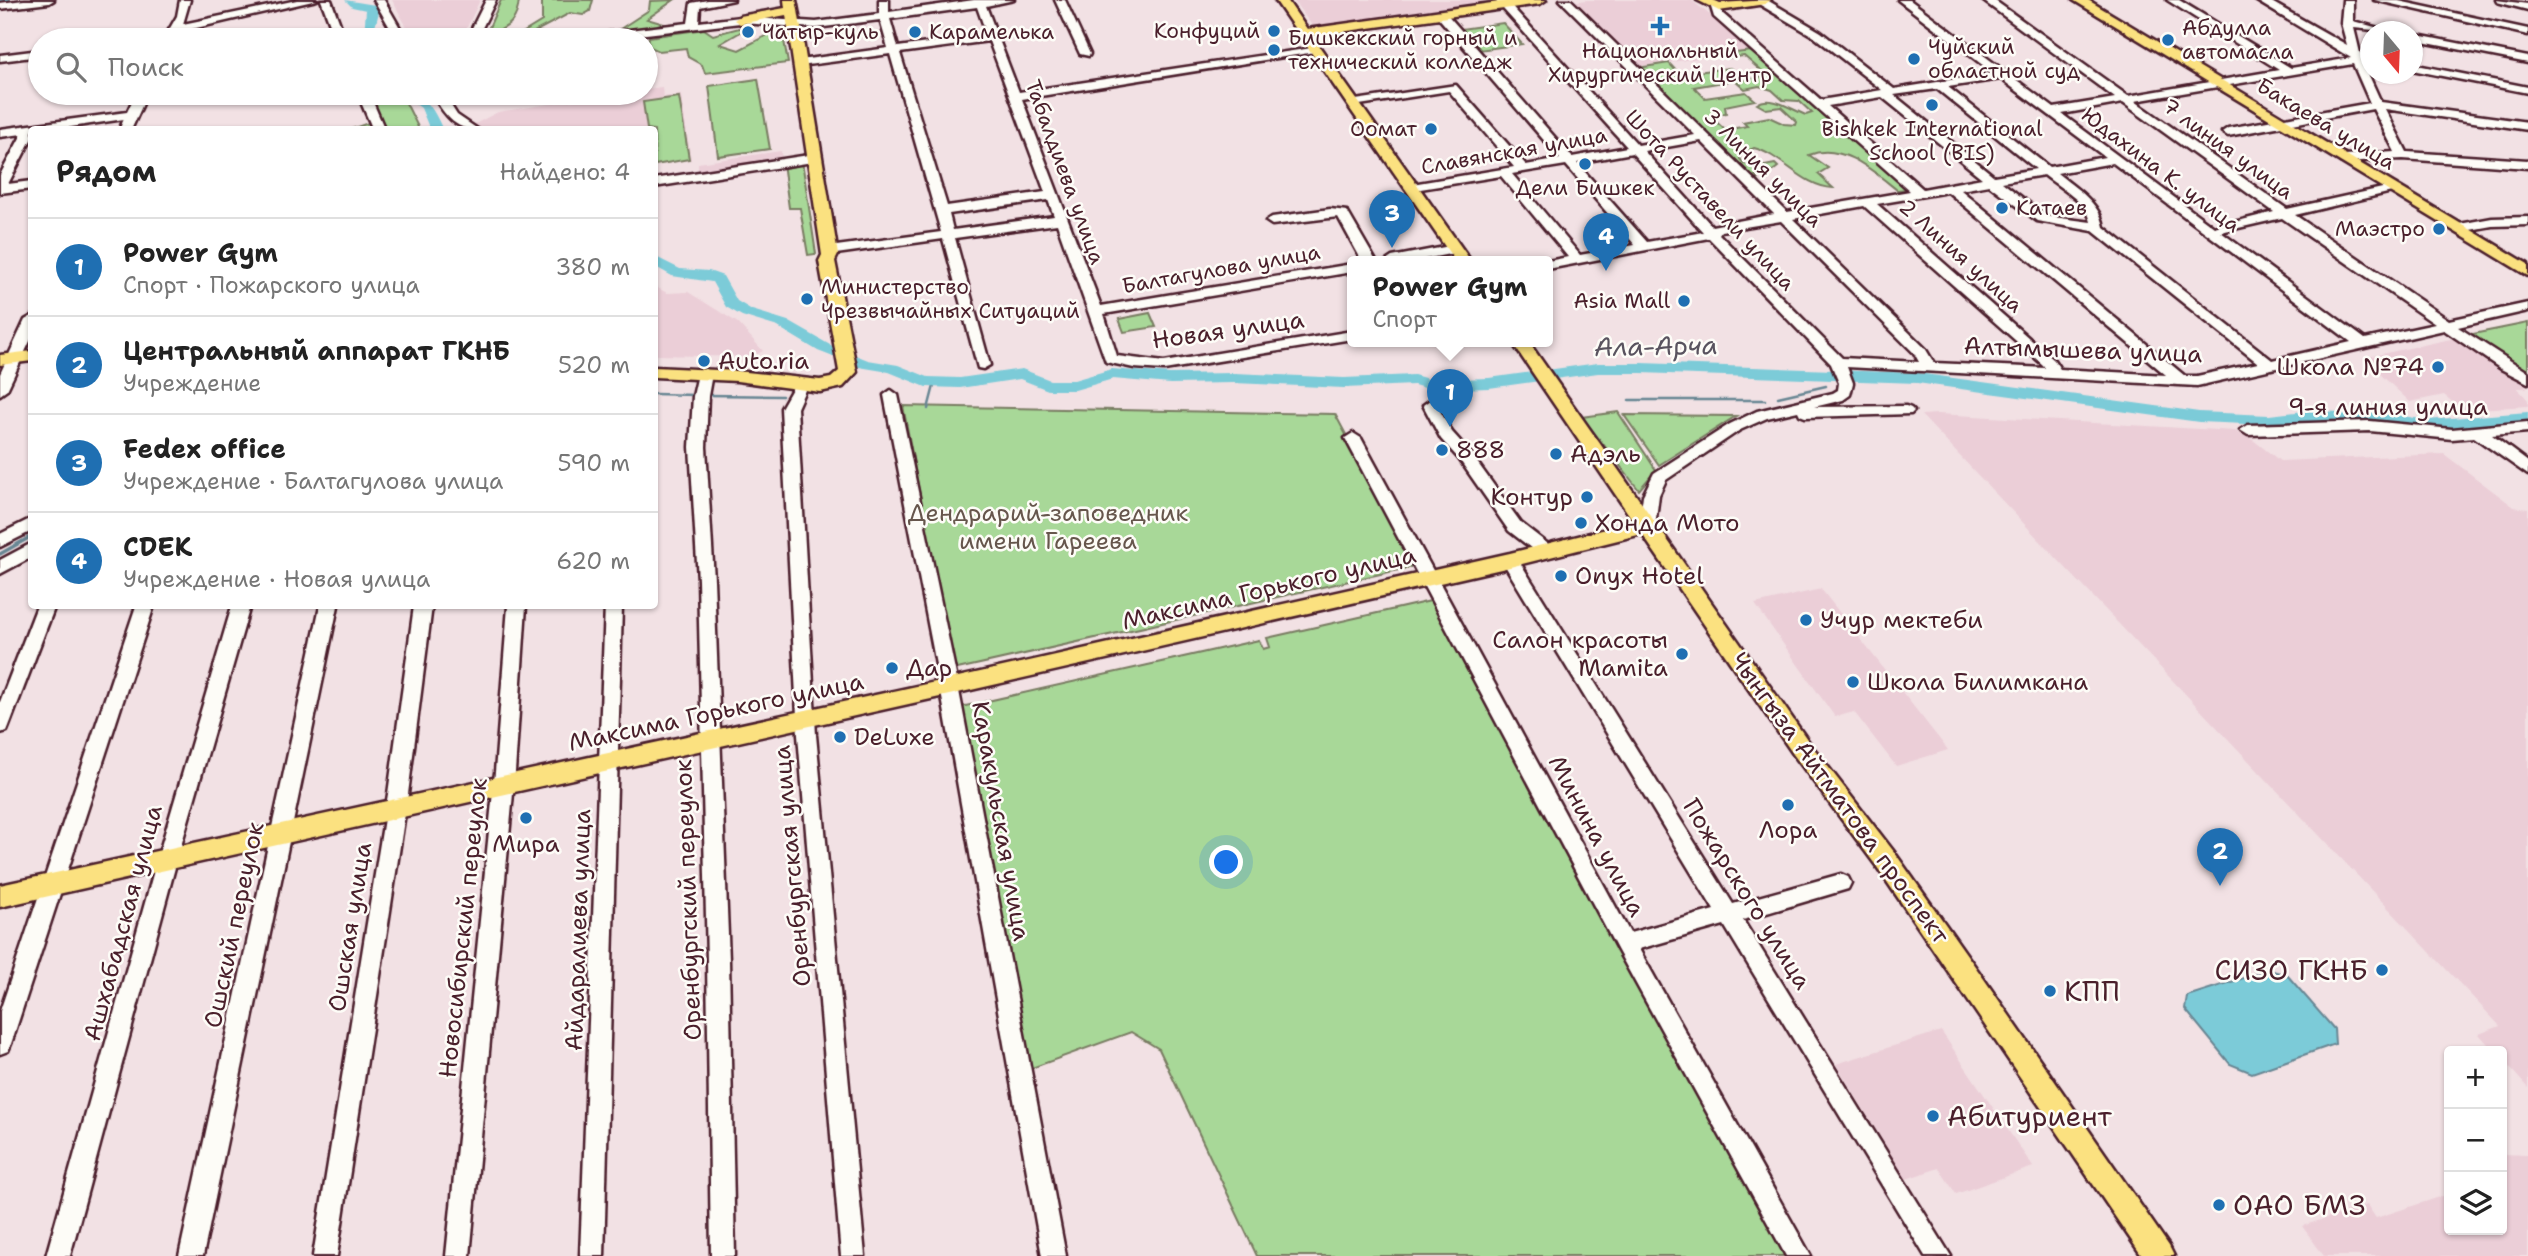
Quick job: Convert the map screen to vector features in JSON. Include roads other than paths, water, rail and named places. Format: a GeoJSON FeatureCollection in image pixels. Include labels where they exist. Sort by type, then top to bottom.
{"type":"FeatureCollection","features":[{"type":"Feature","properties":{"kind":"main road"},"geometry":{"type":"LineString","coordinates":[[1281,0],[1459,255]]}},
{"type":"Feature","properties":{"kind":"main road"},"geometry":{"type":"LineString","coordinates":[[1304,33],[1441,14],[1502,2],[1540,0]]}},
{"type":"Feature","properties":{"kind":"main road"},"geometry":{"type":"LineString","coordinates":[[1708,3],[1763,0]]}},
{"type":"Feature","properties":{"kind":"main road","name":"Бакаева улица"},"geometry":{"type":"LineString","coordinates":[[2079,0],[2392,188]]}},
{"type":"Feature","properties":{"kind":"main road"},"geometry":{"type":"LineString","coordinates":[[740,20],[792,11],[830,253],[827,261],[860,373],[832,392],[798,390],[763,380]]}},
{"type":"Feature","properties":{"kind":"main road"},"geometry":{"type":"LineString","coordinates":[[2392,188],[2528,271]]}},
{"type":"Feature","properties":{"kind":"main road","name":"Чынгыза Айтматова проспект"},"geometry":{"type":"LineString","coordinates":[[1523,347],[1801,748],[1886,860],[1968,976],[2159,1256]]}},
{"type":"Feature","properties":{"kind":"main road"},"geometry":{"type":"LineString","coordinates":[[7,358],[28,356]]}},
{"type":"Feature","properties":{"kind":"main road"},"geometry":{"type":"LineString","coordinates":[[658,372],[705,374],[820,386],[850,379]]}},
{"type":"Feature","properties":{"kind":"main road","name":"Максима Горького улица"},"geometry":{"type":"LineString","coordinates":[[0,896],[807,719],[1429,579],[1647,526]]}},
{"type":"Feature","properties":{"kind":"street"},"geometry":{"type":"LineString","coordinates":[[0,6],[49,0]]}},
{"type":"Feature","properties":{"kind":"street"},"geometry":{"type":"LineString","coordinates":[[175,28],[185,0]]}},
{"type":"Feature","properties":{"kind":"street"},"geometry":{"type":"LineString","coordinates":[[203,28],[312,0]]}},
{"type":"Feature","properties":{"kind":"street"},"geometry":{"type":"LineString","coordinates":[[326,0],[336,28]]}},
{"type":"Feature","properties":{"kind":"street"},"geometry":{"type":"LineString","coordinates":[[379,0],[395,28]]}},
{"type":"Feature","properties":{"kind":"street"},"geometry":{"type":"LineString","coordinates":[[477,28],[491,0]]}},
{"type":"Feature","properties":{"kind":"street"},"geometry":{"type":"LineString","coordinates":[[693,26],[695,5],[729,0]]}},
{"type":"Feature","properties":{"kind":"street"},"geometry":{"type":"LineString","coordinates":[[884,0],[884,16],[942,211],[983,365]]}},
{"type":"Feature","properties":{"kind":"street"},"geometry":{"type":"LineString","coordinates":[[792,11],[884,16],[1009,0]]}},
{"type":"Feature","properties":{"kind":"street"},"geometry":{"type":"LineString","coordinates":[[1060,0],[1085,54]]}},
{"type":"Feature","properties":{"kind":"street","name":"3 Линия улица"},"geometry":{"type":"LineString","coordinates":[[1565,0],[1920,351],[1929,367]]}},
{"type":"Feature","properties":{"kind":"street"},"geometry":{"type":"LineString","coordinates":[[1763,0],[1817,33],[2044,221],[2054,225],[2085,224],[2098,228],[2270,365]]}},
{"type":"Feature","properties":{"kind":"street","name":"Юдахина К. улица"},"geometry":{"type":"LineString","coordinates":[[1903,0],[2362,344]]}},
{"type":"Feature","properties":{"kind":"street","name":"7 линия улица"},"geometry":{"type":"LineString","coordinates":[[1987,0],[2285,214],[2516,373],[2528,377]]}},
{"type":"Feature","properties":{"kind":"street"},"geometry":{"type":"LineString","coordinates":[[2172,0],[2288,71]]}},
{"type":"Feature","properties":{"kind":"street"},"geometry":{"type":"LineString","coordinates":[[2260,0],[2357,57]]}},
{"type":"Feature","properties":{"kind":"street"},"geometry":{"type":"LineString","coordinates":[[2348,0],[2346,23],[2357,57],[2403,155]]}},
{"type":"Feature","properties":{"kind":"street"},"geometry":{"type":"LineString","coordinates":[[2379,0],[2528,32]]}},
{"type":"Feature","properties":{"kind":"street"},"geometry":{"type":"LineString","coordinates":[[2501,0],[2528,7]]}},
{"type":"Feature","properties":{"kind":"street","name":"Табалдиева улица"},"geometry":{"type":"LineString","coordinates":[[979,2],[1053,194],[1111,359]]}},
{"type":"Feature","properties":{"kind":"street","name":"Шота Руставели улица"},"geometry":{"type":"LineString","coordinates":[[1502,2],[1712,234],[1839,365]]}},
{"type":"Feature","properties":{"kind":"street"},"geometry":{"type":"LineString","coordinates":[[1708,3],[1817,104],[1919,192]]}},
{"type":"Feature","properties":{"kind":"street"},"geometry":{"type":"LineString","coordinates":[[1441,14],[1644,247]]}},
{"type":"Feature","properties":{"kind":"street"},"geometry":{"type":"LineString","coordinates":[[658,30],[740,20]]}},
{"type":"Feature","properties":{"kind":"street"},"geometry":{"type":"LineString","coordinates":[[2346,23],[2360,26]]}},
{"type":"Feature","properties":{"kind":"street"},"geometry":{"type":"LineString","coordinates":[[800,63],[994,37]]}},
{"type":"Feature","properties":{"kind":"street"},"geometry":{"type":"LineString","coordinates":[[2423,39],[2528,60]]}},
{"type":"Feature","properties":{"kind":"street"},"geometry":{"type":"LineString","coordinates":[[1016,96],[1315,49]]}},
{"type":"Feature","properties":{"kind":"street"},"geometry":{"type":"LineString","coordinates":[[0,58],[28,54]]}},
{"type":"Feature","properties":{"kind":"street"},"geometry":{"type":"LineString","coordinates":[[2051,112],[2360,57]]}},
{"type":"Feature","properties":{"kind":"street"},"geometry":{"type":"LineString","coordinates":[[2423,70],[2528,90]]}},
{"type":"Feature","properties":{"kind":"street"},"geometry":{"type":"LineString","coordinates":[[1817,104],[2002,75]]}},
{"type":"Feature","properties":{"kind":"street"},"geometry":{"type":"LineString","coordinates":[[1939,85],[2083,200],[2096,215],[2098,228]]}},
{"type":"Feature","properties":{"kind":"street"},"geometry":{"type":"LineString","coordinates":[[1353,103],[1452,87],[1522,168]]}},
{"type":"Feature","properties":{"kind":"street"},"geometry":{"type":"LineString","coordinates":[[127,126],[136,105]]}},
{"type":"Feature","properties":{"kind":"street"},"geometry":{"type":"LineString","coordinates":[[368,105],[377,126]]}},
{"type":"Feature","properties":{"kind":"street"},"geometry":{"type":"LineString","coordinates":[[446,105],[453,117],[466,126]]}},
{"type":"Feature","properties":{"kind":"street"},"geometry":{"type":"LineString","coordinates":[[2228,132],[2378,105],[2528,126]]}},
{"type":"Feature","properties":{"kind":"street"},"geometry":{"type":"LineString","coordinates":[[52,126],[131,115]]}},
{"type":"Feature","properties":{"kind":"street"},"geometry":{"type":"LineString","coordinates":[[0,133],[28,129]]}},
{"type":"Feature","properties":{"kind":"street"},"geometry":{"type":"LineString","coordinates":[[0,188],[28,133]]}},
{"type":"Feature","properties":{"kind":"street","name":"Славянская улица"},"geometry":{"type":"LineString","coordinates":[[1412,188],[1706,137]]}},
{"type":"Feature","properties":{"kind":"street"},"geometry":{"type":"LineString","coordinates":[[2344,159],[2403,155],[2528,164]]}},
{"type":"Feature","properties":{"kind":"street"},"geometry":{"type":"LineString","coordinates":[[658,182],[816,158]]}},
{"type":"Feature","properties":{"kind":"street"},"geometry":{"type":"LineString","coordinates":[[1553,264],[1712,234],[1717,228],[2115,159]]}},
{"type":"Feature","properties":{"kind":"street"},"geometry":{"type":"LineString","coordinates":[[1503,172],[1576,259]]}},
{"type":"Feature","properties":{"kind":"street"},"geometry":{"type":"LineString","coordinates":[[0,188],[28,185]]}},
{"type":"Feature","properties":{"kind":"street"},"geometry":{"type":"LineString","coordinates":[[1950,187],[2182,381]]}},
{"type":"Feature","properties":{"kind":"street","name":"Бакаева улица"},"geometry":{"type":"LineString","coordinates":[[2211,231],[2392,188]]}},
{"type":"Feature","properties":{"kind":"street"},"geometry":{"type":"LineString","coordinates":[[942,211],[1053,194]]}},
{"type":"Feature","properties":{"kind":"street","name":"2 Линия улица"},"geometry":{"type":"LineString","coordinates":[[1866,201],[2049,363],[2055,373]]}},
{"type":"Feature","properties":{"kind":"street"},"geometry":{"type":"LineString","coordinates":[[1272,221],[1342,214],[1366,256]]}},
{"type":"Feature","properties":{"kind":"street"},"geometry":{"type":"LineString","coordinates":[[830,253],[1062,219]]}},
{"type":"Feature","properties":{"kind":"street"},"geometry":{"type":"LineString","coordinates":[[2459,228],[2492,222],[2528,220]]}},
{"type":"Feature","properties":{"kind":"street","name":"Балтагулова улица"},"geometry":{"type":"LineString","coordinates":[[1096,311],[1347,269]]}},
{"type":"Feature","properties":{"kind":"street","name":"Алтымышева улица"},"geometry":{"type":"LineString","coordinates":[[1839,365],[1929,367],[2182,381],[2210,379],[2528,307]]}},
{"type":"Feature","properties":{"kind":"street"},"geometry":{"type":"LineString","coordinates":[[0,390],[7,358],[28,326]]}},
{"type":"Feature","properties":{"kind":"street","name":"Новая улица"},"geometry":{"type":"LineString","coordinates":[[1111,359],[1134,365],[1164,366],[1347,336]]}},
{"type":"Feature","properties":{"kind":"street"},"geometry":{"type":"LineString","coordinates":[[1647,526],[1651,495],[1661,477],[1735,427],[1781,410],[1838,397],[1845,392],[1846,383],[1839,365]]}},
{"type":"Feature","properties":{"kind":"street","name":"Оренбургский переулок"},"geometry":{"type":"LineString","coordinates":[[705,374],[700,392],[700,451],[706,550],[708,741],[718,962],[723,1256]]}},
{"type":"Feature","properties":{"kind":"street","name":"Оренбургская улица"},"geometry":{"type":"LineString","coordinates":[[798,390],[789,408],[807,719],[853,1256]]}},
{"type":"Feature","properties":{"kind":"street","name":"Каракульская улица"},"geometry":{"type":"LineString","coordinates":[[891,395],[949,687],[1055,1256]]}},
{"type":"Feature","properties":{"kind":"street"},"geometry":{"type":"LineString","coordinates":[[1430,405],[1446,435],[1464,455],[1515,527],[1546,551]]}},
{"type":"Feature","properties":{"kind":"street"},"geometry":{"type":"LineString","coordinates":[[1781,410],[1798,413],[1906,411]]}},
{"type":"Feature","properties":{"kind":"street","name":"9-я линия улица"},"geometry":{"type":"LineString","coordinates":[[2248,430],[2291,431],[2355,426],[2443,434],[2528,427]]}},
{"type":"Feature","properties":{"kind":"street"},"geometry":{"type":"LineString","coordinates":[[2477,432],[2528,470]]}},
{"type":"Feature","properties":{"kind":"street","name":"Минина улица"},"geometry":{"type":"LineString","coordinates":[[1353,438],[1625,944],[1799,1256]]}},
{"type":"Feature","properties":{"kind":"street"},"geometry":{"type":"LineString","coordinates":[[0,541],[28,526]]}},
{"type":"Feature","properties":{"kind":"street"},"geometry":{"type":"LineString","coordinates":[[0,568],[28,551]]}},
{"type":"Feature","properties":{"kind":"street","name":"Пожарского улица"},"geometry":{"type":"LineString","coordinates":[[1510,560],[1939,1256]]}},
{"type":"Feature","properties":{"kind":"street"},"geometry":{"type":"LineString","coordinates":[[0,726],[45,609]]}},
{"type":"Feature","properties":{"kind":"street"},"geometry":{"type":"LineString","coordinates":[[0,1044],[144,609]]}},
{"type":"Feature","properties":{"kind":"street","name":"Ашхабадская улица"},"geometry":{"type":"LineString","coordinates":[[58,1256],[167,860],[240,609]]}},
{"type":"Feature","properties":{"kind":"street","name":"Ошский переулок"},"geometry":{"type":"LineString","coordinates":[[191,1256],[328,609]]}},
{"type":"Feature","properties":{"kind":"street","name":"Ошская улица"},"geometry":{"type":"LineString","coordinates":[[325,1256],[395,809],[423,609]]}},
{"type":"Feature","properties":{"kind":"street","name":"Новосибирский переулок"},"geometry":{"type":"LineString","coordinates":[[458,1256],[503,786],[517,609]]}},
{"type":"Feature","properties":{"kind":"street","name":"Айдаралиева улица"},"geometry":{"type":"LineString","coordinates":[[592,1256],[610,762],[612,609]]}},
{"type":"Feature","properties":{"kind":"street"},"geometry":{"type":"LineString","coordinates":[[1625,944],[1841,883]]}},
{"type":"Feature","properties":{"kind":"water"},"geometry":{"type":"Polygon","coordinates":[[[2269,970],[2287,975],[2334,1029],[2335,1044],[2252,1073],[2230,1064],[2185,1009],[2187,996],[2269,970]]]}},
{"type":"Feature","properties":{"kind":"waterway"},"geometry":{"type":"LineString","coordinates":[[0,1],[6,0]]}},
{"type":"Feature","properties":{"kind":"waterway","name":"Ала-Арча"},"geometry":{"type":"LineString","coordinates":[[351,0],[356,5],[371,7],[373,12],[369,28]]}},
{"type":"Feature","properties":{"kind":"waterway","name":"Ала-Арча"},"geometry":{"type":"LineString","coordinates":[[425,105],[435,126]]}},
{"type":"Feature","properties":{"kind":"waterway","name":"Ала-Арча"},"geometry":{"type":"LineString","coordinates":[[658,262],[677,273],[709,275],[718,279],[731,304],[747,313],[783,324],[824,348],[865,364],[892,368],[926,382],[960,383],[1022,374],[1048,385],[1075,385],[1112,374],[1170,379],[1234,378],[1344,383],[1414,380],[1432,385],[1489,383],[1598,368],[1641,368],[1917,378],[2199,417],[2269,420],[2305,416],[2385,418],[2427,425],[2528,417]]}},
{"type":"Feature","properties":{"kind":"waterway"},"geometry":{"type":"LineString","coordinates":[[928,409],[935,382]]}},
{"type":"Feature","properties":{"kind":"waterway"},"geometry":{"type":"LineString","coordinates":[[1778,397],[1826,386]]}},
{"type":"Feature","properties":{"kind":"waterway"},"geometry":{"type":"LineString","coordinates":[[658,394],[695,395]]}},
{"type":"Feature","properties":{"kind":"waterway"},"geometry":{"type":"LineString","coordinates":[[707,395],[782,396]]}},
{"type":"Feature","properties":{"kind":"waterway"},"geometry":{"type":"LineString","coordinates":[[1629,400],[1765,400]]}},
{"type":"Feature","properties":{"kind":"waterway"},"geometry":{"type":"LineString","coordinates":[[0,554],[28,538]]}},
{"type":"Feature","properties":{"kind":"place","name":"Национальный Хирургический Центр"},"geometry":{"type":"Point","coordinates":[1660,26]}},
{"type":"Feature","properties":{"kind":"place","name":"Конфуций"},"geometry":{"type":"Point","coordinates":[1274,31]}},
{"type":"Feature","properties":{"kind":"place","name":"Чатыр-куль"},"geometry":{"type":"Point","coordinates":[748,32]}},
{"type":"Feature","properties":{"kind":"place","name":"Карамелька"},"geometry":{"type":"Point","coordinates":[915,32]}},
{"type":"Feature","properties":{"kind":"place","name":"Абдулла автомасла"},"geometry":{"type":"Point","coordinates":[2168,40]}},
{"type":"Feature","properties":{"kind":"place","name":"Бишкекский горный и технический колледж"},"geometry":{"type":"Point","coordinates":[1274,50]}},
{"type":"Feature","properties":{"kind":"place","name":"Чуйский областной суд"},"geometry":{"type":"Point","coordinates":[1914,59]}},
{"type":"Feature","properties":{"kind":"place","name":"Bishkek International School (BIS)"},"geometry":{"type":"Point","coordinates":[1932,105]}},
{"type":"Feature","properties":{"kind":"place","name":"Оомат"},"geometry":{"type":"Point","coordinates":[1431,129]}},
{"type":"Feature","properties":{"kind":"place","name":"Дели Бишкек"},"geometry":{"type":"Point","coordinates":[1585,164]}},
{"type":"Feature","properties":{"kind":"place","name":"Катаев"},"geometry":{"type":"Point","coordinates":[2002,208]}},
{"type":"Feature","properties":{"kind":"place","name":"Маэстро"},"geometry":{"type":"Point","coordinates":[2439,229]}},
{"type":"Feature","properties":{"kind":"place","name":"Fedex office"},"geometry":{"type":"Point","coordinates":[1392,248]}},
{"type":"Feature","properties":{"kind":"place","name":"CDEK"},"geometry":{"type":"Point","coordinates":[1606,271]}},
{"type":"Feature","properties":{"kind":"place","name":"Министерство Чрезвычайных Ситуаций"},"geometry":{"type":"Point","coordinates":[807,299]}},
{"type":"Feature","properties":{"kind":"place","name":"Asia Mall"},"geometry":{"type":"Point","coordinates":[1684,301]}},
{"type":"Feature","properties":{"kind":"place","name":"Auto.ria"},"geometry":{"type":"Point","coordinates":[704,361]}},
{"type":"Feature","properties":{"kind":"place","name":"Школа №74"},"geometry":{"type":"Point","coordinates":[2438,367]}},
{"type":"Feature","properties":{"kind":"place","name":"Power Gym"},"geometry":{"type":"Point","coordinates":[1450,427]}},
{"type":"Feature","properties":{"kind":"place","name":"888"},"geometry":{"type":"Point","coordinates":[1442,450]}},
{"type":"Feature","properties":{"kind":"place","name":"Адэль"},"geometry":{"type":"Point","coordinates":[1556,454]}},
{"type":"Feature","properties":{"kind":"place","name":"Контур"},"geometry":{"type":"Point","coordinates":[1587,497]}},
{"type":"Feature","properties":{"kind":"place","name":"Хонда Мото"},"geometry":{"type":"Point","coordinates":[1581,523]}},
{"type":"Feature","properties":{"kind":"place","name":"Onyx Hotel"},"geometry":{"type":"Point","coordinates":[1561,576]}},
{"type":"Feature","properties":{"kind":"place","name":"Учур мектеби"},"geometry":{"type":"Point","coordinates":[1806,620]}},
{"type":"Feature","properties":{"kind":"place","name":"Салон красоты Mamita"},"geometry":{"type":"Point","coordinates":[1682,654]}},
{"type":"Feature","properties":{"kind":"place","name":"Дар"},"geometry":{"type":"Point","coordinates":[892,668]}},
{"type":"Feature","properties":{"kind":"place","name":"Школа Билимкана"},"geometry":{"type":"Point","coordinates":[1853,682]}},
{"type":"Feature","properties":{"kind":"place","name":"DeLuxe"},"geometry":{"type":"Point","coordinates":[840,737]}},
{"type":"Feature","properties":{"kind":"place","name":"Лора"},"geometry":{"type":"Point","coordinates":[1788,805]}},
{"type":"Feature","properties":{"kind":"place","name":"Мира"},"geometry":{"type":"Point","coordinates":[526,818]}},
{"type":"Feature","properties":{"kind":"place","name":"Центральный аппарат ГКНБ"},"geometry":{"type":"Point","coordinates":[2220,886]}},
{"type":"Feature","properties":{"kind":"place","name":"СИЗО ГКНБ"},"geometry":{"type":"Point","coordinates":[2382,970]}},
{"type":"Feature","properties":{"kind":"place","name":"КПП"},"geometry":{"type":"Point","coordinates":[2050,991]}},
{"type":"Feature","properties":{"kind":"place","name":"Абитуриент"},"geometry":{"type":"Point","coordinates":[1933,1116]}},
{"type":"Feature","properties":{"kind":"place","name":"ОАО БМЗ"},"geometry":{"type":"Point","coordinates":[2219,1205]}},
{"type":"Feature","properties":{"kind":"park label","name":"Дендрарий-заповедник имени Гареева"},"geometry":{"type":"Point","coordinates":[1048,527]}}]}
